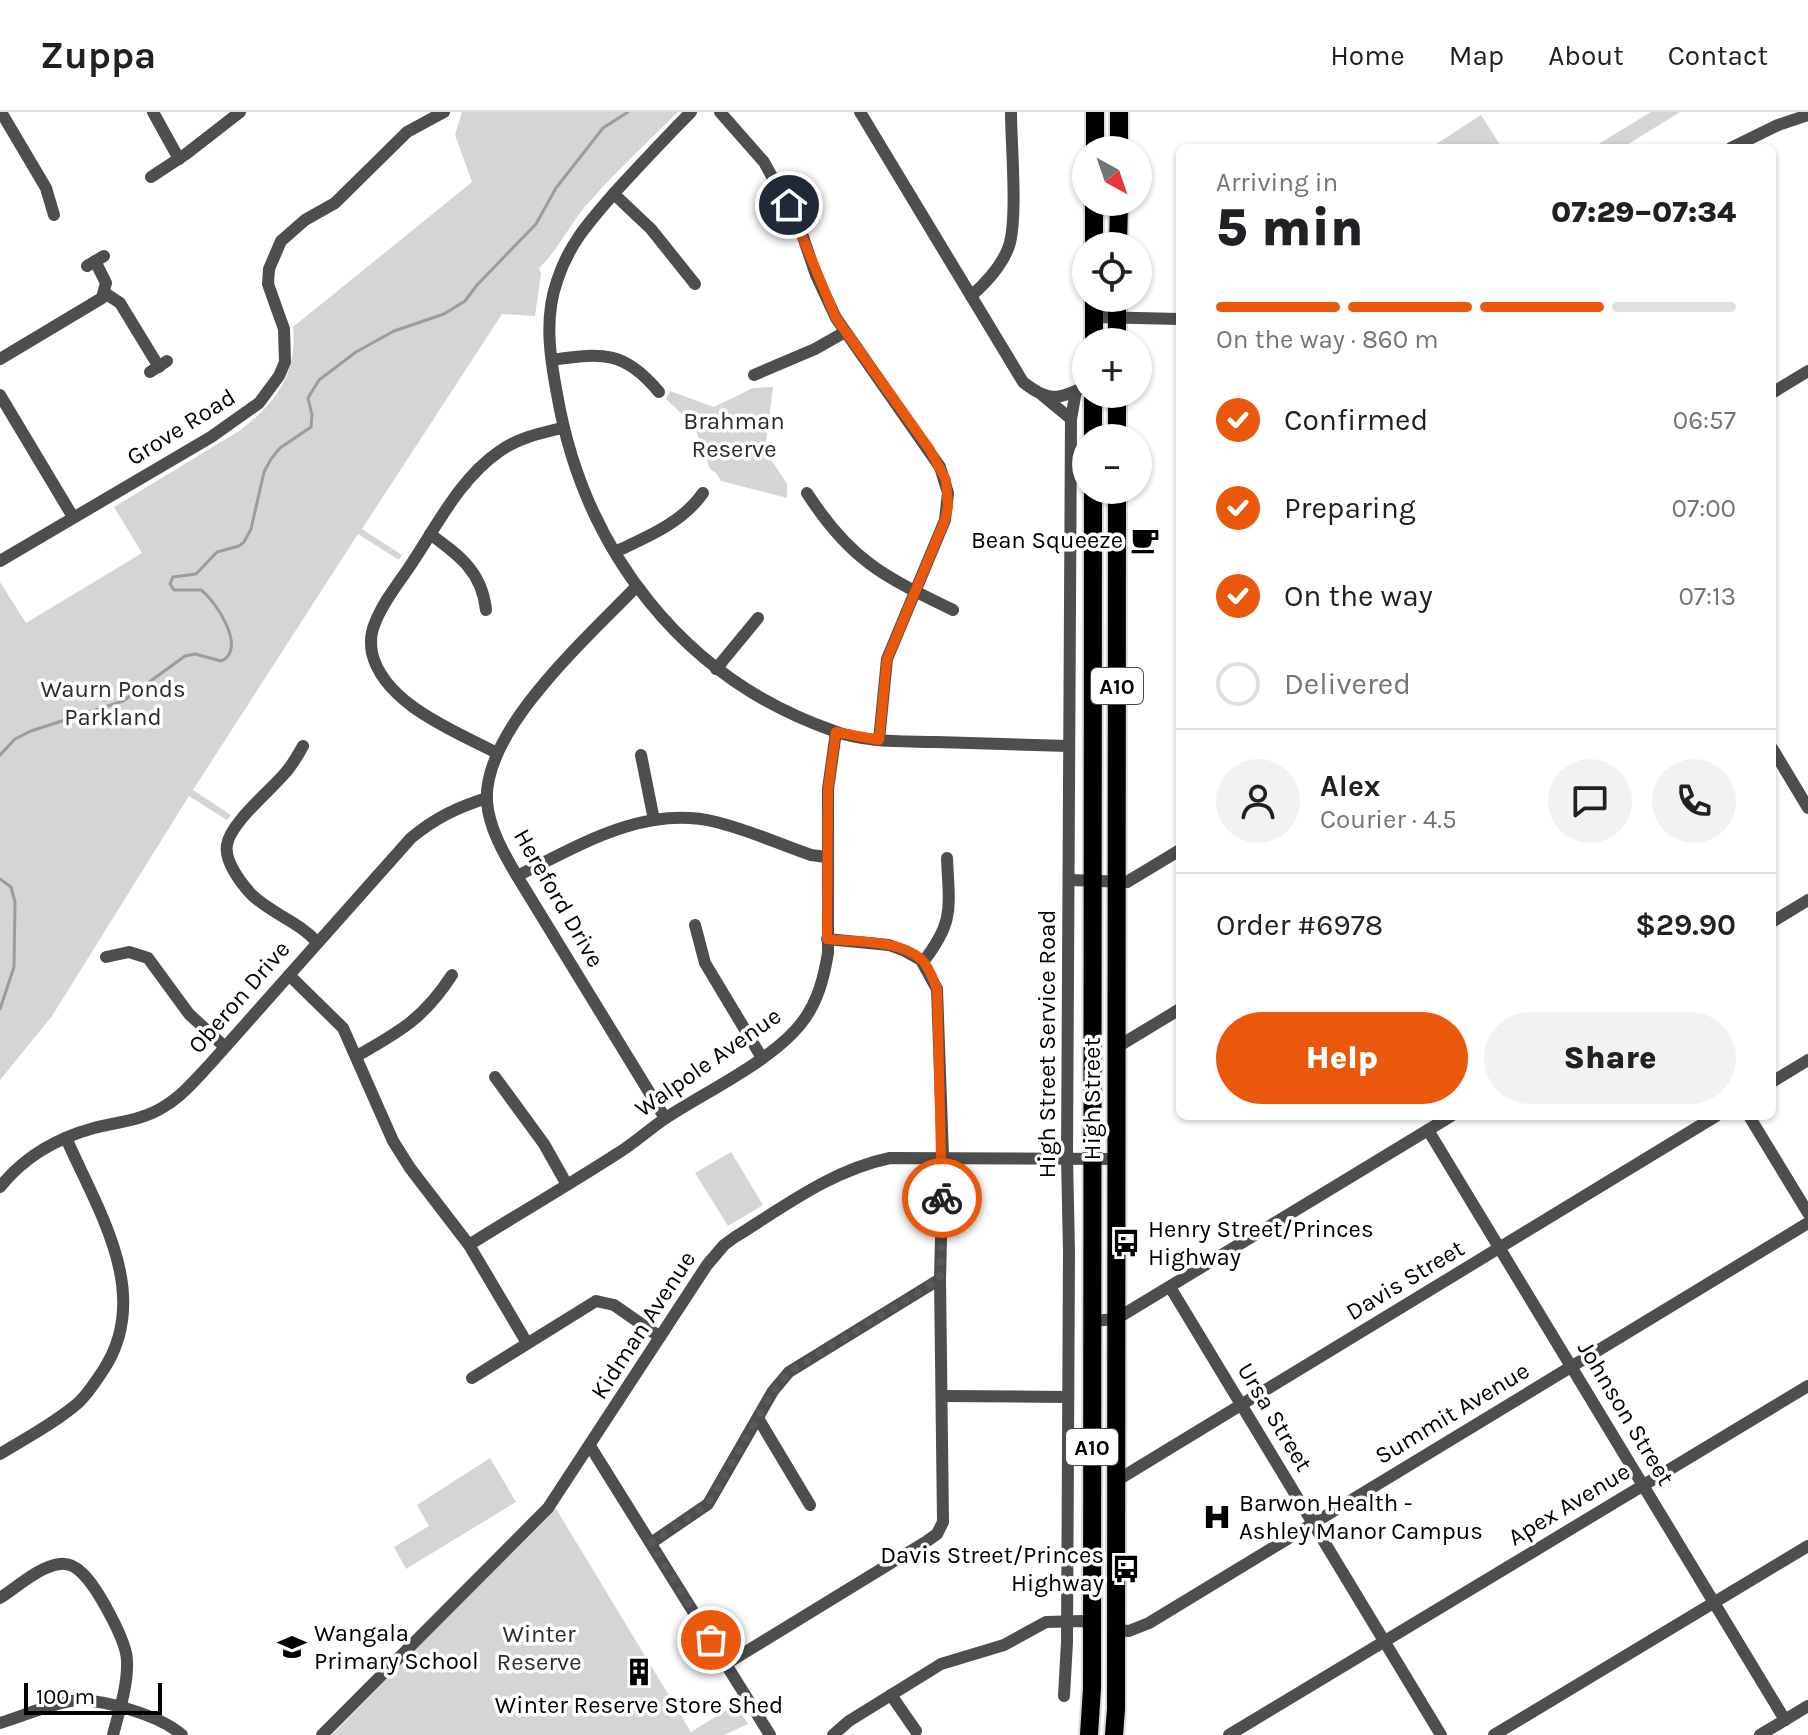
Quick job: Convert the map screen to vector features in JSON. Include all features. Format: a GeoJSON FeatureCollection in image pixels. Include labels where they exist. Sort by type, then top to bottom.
{"type":"FeatureCollection","features":[{"type":"Feature","properties":{"kind":"highway"},"geometry":{"type":"LineString","coordinates":[[1095,112],[1095,136]]}},
{"type":"Feature","properties":{"kind":"highway"},"geometry":{"type":"LineString","coordinates":[[1119,112],[1119,136]]}},
{"type":"Feature","properties":{"kind":"highway"},"geometry":{"type":"LineString","coordinates":[[1117,312],[1117,328]]}},
{"type":"Feature","properties":{"kind":"highway","name":"High Street"},"geometry":{"type":"LineString","coordinates":[[1089,1735],[1092,1624],[1093,504]]}},
{"type":"Feature","properties":{"kind":"highway","name":"High Street"},"geometry":{"type":"LineString","coordinates":[[1116,1735],[1117,504]]}},
{"type":"Feature","properties":{"kind":"highway"},"geometry":{"type":"LineString","coordinates":[[1092,1624],[1115,1630]]}},
{"type":"Feature","properties":{"kind":"street"},"geometry":{"type":"LineString","coordinates":[[1,112],[48,191],[54,215]]}},
{"type":"Feature","properties":{"kind":"street"},"geometry":{"type":"LineString","coordinates":[[153,112],[179,159]]}},
{"type":"Feature","properties":{"kind":"street"},"geometry":{"type":"LineString","coordinates":[[151,177],[240,112]]}},
{"type":"Feature","properties":{"kind":"street","name":"Grove Road"},"geometry":{"type":"LineString","coordinates":[[0,561],[211,437],[259,403],[279,376],[285,362],[284,329],[268,284],[269,269],[281,241],[292,229],[346,194],[407,132],[444,112]]}},
{"type":"Feature","properties":{"kind":"street"},"geometry":{"type":"LineString","coordinates":[[691,112],[581,230],[562,266],[550,308],[552,360],[562,428],[582,487],[615,552],[636,587],[680,636],[716,669],[767,701],[836,732],[879,740],[1069,746]]}},
{"type":"Feature","properties":{"kind":"street"},"geometry":{"type":"LineString","coordinates":[[720,112],[764,162],[789,205],[825,296],[845,332],[930,450],[946,480],[948,506],[945,520],[887,659],[879,740]]}},
{"type":"Feature","properties":{"kind":"street"},"geometry":{"type":"LineString","coordinates":[[971,296],[997,269],[1009,245],[1012,208],[1011,112]]}},
{"type":"Feature","properties":{"kind":"street"},"geometry":{"type":"LineString","coordinates":[[865,114],[1016,372],[1071,419]]}},
{"type":"Feature","properties":{"kind":"street"},"geometry":{"type":"LineString","coordinates":[[1739,144],[1778,125],[1808,115]]}},
{"type":"Feature","properties":{"kind":"street"},"geometry":{"type":"LineString","coordinates":[[614,194],[651,229],[695,284]]}},
{"type":"Feature","properties":{"kind":"street"},"geometry":{"type":"LineString","coordinates":[[0,359],[97,301],[105,293],[106,281],[95,261]]}},
{"type":"Feature","properties":{"kind":"street"},"geometry":{"type":"LineString","coordinates":[[105,293],[120,303],[159,367]]}},
{"type":"Feature","properties":{"kind":"street"},"geometry":{"type":"LineString","coordinates":[[1106,312],[1117,317],[1176,319]]}},
{"type":"Feature","properties":{"kind":"street"},"geometry":{"type":"LineString","coordinates":[[754,375],[815,349],[845,332]]}},
{"type":"Feature","properties":{"kind":"street"},"geometry":{"type":"LineString","coordinates":[[552,360],[588,355],[620,358],[641,371],[659,392]]}},
{"type":"Feature","properties":{"kind":"street"},"geometry":{"type":"LineString","coordinates":[[1776,391],[1808,371]]}},
{"type":"Feature","properties":{"kind":"street"},"geometry":{"type":"LineString","coordinates":[[1042,395],[1060,397],[1072,394]]}},
{"type":"Feature","properties":{"kind":"street"},"geometry":{"type":"LineString","coordinates":[[0,395],[73,517]]}},
{"type":"Feature","properties":{"kind":"street","name":"High Street Service Road"},"geometry":{"type":"LineString","coordinates":[[1064,1696],[1067,1621],[1071,419],[1076,408]]}},
{"type":"Feature","properties":{"kind":"street"},"geometry":{"type":"LineString","coordinates":[[497,753],[418,712],[406,702],[381,672],[372,653],[371,641],[376,619],[473,474],[490,458],[518,441],[562,428]]}},
{"type":"Feature","properties":{"kind":"street"},"geometry":{"type":"LineString","coordinates":[[615,552],[652,535],[691,510],[703,493]]}},
{"type":"Feature","properties":{"kind":"street"},"geometry":{"type":"LineString","coordinates":[[807,493],[826,522],[849,548],[877,571],[953,610]]}},
{"type":"Feature","properties":{"kind":"street"},"geometry":{"type":"LineString","coordinates":[[430,534],[456,552],[472,572],[484,590],[486,610]]}},
{"type":"Feature","properties":{"kind":"street","name":"Hereford Drive"},"geometry":{"type":"LineString","coordinates":[[636,587],[550,679],[511,726],[491,769],[487,798],[496,836],[517,876],[665,1118]]}},
{"type":"Feature","properties":{"kind":"street"},"geometry":{"type":"LineString","coordinates":[[716,669],[758,618]]}},
{"type":"Feature","properties":{"kind":"street","name":"Walpole Avenue"},"geometry":{"type":"LineString","coordinates":[[469,1245],[617,1154],[665,1118],[789,1038],[814,1003],[824,978],[828,789],[836,732]]}},
{"type":"Feature","properties":{"kind":"street"},"geometry":{"type":"LineString","coordinates":[[303,746],[285,773],[234,829],[226,851],[236,873],[251,893],[300,926],[317,942]]}},
{"type":"Feature","properties":{"kind":"street"},"geometry":{"type":"LineString","coordinates":[[641,755],[654,820]]}},
{"type":"Feature","properties":{"kind":"street"},"geometry":{"type":"LineString","coordinates":[[1776,755],[1808,808]]}},
{"type":"Feature","properties":{"kind":"street","name":"Oberon Drive"},"geometry":{"type":"LineString","coordinates":[[0,1187],[33,1154],[66,1138],[92,1128],[133,1120],[165,1107],[189,1087],[411,838],[432,821],[458,807],[487,798]]}},
{"type":"Feature","properties":{"kind":"street"},"geometry":{"type":"LineString","coordinates":[[517,876],[593,838],[654,820],[687,817],[714,821],[811,855],[826,857]]}},
{"type":"Feature","properties":{"kind":"street"},"geometry":{"type":"LineString","coordinates":[[1070,880],[1127,882],[1176,852]]}},
{"type":"Feature","properties":{"kind":"street"},"geometry":{"type":"LineString","coordinates":[[923,962],[938,943],[947,922],[947,858]]}},
{"type":"Feature","properties":{"kind":"street"},"geometry":{"type":"LineString","coordinates":[[1776,920],[1808,900]]}},
{"type":"Feature","properties":{"kind":"street"},"geometry":{"type":"LineString","coordinates":[[695,925],[705,963],[762,1058]]}},
{"type":"Feature","properties":{"kind":"street"},"geometry":{"type":"LineString","coordinates":[[726,1664],[937,1534],[943,1514],[940,1279],[943,1157],[938,998],[932,976],[923,962],[905,951],[889,945],[827,939]]}},
{"type":"Feature","properties":{"kind":"street"},"geometry":{"type":"LineString","coordinates":[[106,957],[129,952],[148,958],[179,1003],[225,1047]]}},
{"type":"Feature","properties":{"kind":"street"},"geometry":{"type":"LineString","coordinates":[[289,975],[343,1028],[400,1153],[469,1245],[527,1343]]}},
{"type":"Feature","properties":{"kind":"street"},"geometry":{"type":"LineString","coordinates":[[357,1056],[414,1021],[452,975]]}},
{"type":"Feature","properties":{"kind":"street"},"geometry":{"type":"LineString","coordinates":[[1117,1047],[1176,1011]]}},
{"type":"Feature","properties":{"kind":"street"},"geometry":{"type":"LineString","coordinates":[[1776,1080],[1808,1060]]}},
{"type":"Feature","properties":{"kind":"street"},"geometry":{"type":"LineString","coordinates":[[495,1077],[544,1144],[566,1183]]}},
{"type":"Feature","properties":{"kind":"street"},"geometry":{"type":"LineString","coordinates":[[1092,1321],[1116,1319],[1444,1120]]}},
{"type":"Feature","properties":{"kind":"street","name":"Davis Street"},"geometry":{"type":"LineString","coordinates":[[1116,1481],[1710,1120]]}},
{"type":"Feature","properties":{"kind":"street"},"geometry":{"type":"LineString","coordinates":[[1751,1120],[1808,1213]]}},
{"type":"Feature","properties":{"kind":"street","name":"Johnson Street"},"geometry":{"type":"LineString","coordinates":[[1428,1130],[1785,1720]]}},
{"type":"Feature","properties":{"kind":"street"},"geometry":{"type":"LineString","coordinates":[[0,1454],[81,1401],[108,1363],[123,1322],[123,1285],[117,1257],[66,1138]]}},
{"type":"Feature","properties":{"kind":"street","name":"Kidman Avenue"},"geometry":{"type":"LineString","coordinates":[[322,1735],[548,1508],[707,1265],[735,1237],[837,1174],[861,1164],[890,1158],[1116,1159]]}},
{"type":"Feature","properties":{"kind":"street","name":"Summit Avenue"},"geometry":{"type":"LineString","coordinates":[[1115,1630],[1129,1631],[1149,1623],[1808,1223]]}},
{"type":"Feature","properties":{"kind":"street"},"geometry":{"type":"LineString","coordinates":[[651,1543],[708,1504],[779,1381],[940,1279]]}},
{"type":"Feature","properties":{"kind":"street","name":"Ursa Street"},"geometry":{"type":"LineString","coordinates":[[1170,1287],[1441,1735]]}},
{"type":"Feature","properties":{"kind":"street"},"geometry":{"type":"LineString","coordinates":[[472,1378],[596,1301],[614,1305],[660,1337]]}},
{"type":"Feature","properties":{"kind":"street","name":"Apex Avenue"},"geometry":{"type":"LineString","coordinates":[[1229,1735],[1808,1386]]}},
{"type":"Feature","properties":{"kind":"street"},"geometry":{"type":"LineString","coordinates":[[942,1396],[1067,1397]]}},
{"type":"Feature","properties":{"kind":"street"},"geometry":{"type":"LineString","coordinates":[[758,1418],[810,1505]]}},
{"type":"Feature","properties":{"kind":"street"},"geometry":{"type":"LineString","coordinates":[[590,1446],[770,1735]]}},
{"type":"Feature","properties":{"kind":"street"},"geometry":{"type":"LineString","coordinates":[[1494,1735],[1808,1546]]}},
{"type":"Feature","properties":{"kind":"street"},"geometry":{"type":"LineString","coordinates":[[0,1598],[59,1564],[73,1566],[84,1575],[126,1648],[127,1674],[113,1735]]}},
{"type":"Feature","properties":{"kind":"street"},"geometry":{"type":"LineString","coordinates":[[833,1735],[849,1721],[941,1664],[1007,1644],[1043,1623],[1067,1621],[1092,1624]]}},
{"type":"Feature","properties":{"kind":"street"},"geometry":{"type":"LineString","coordinates":[[891,1695],[916,1731]]}},
{"type":"Feature","properties":{"kind":"street"},"geometry":{"type":"LineString","coordinates":[[0,1723],[72,1701],[120,1707],[170,1726],[182,1735]]}},
{"type":"Feature","properties":{"kind":"street"},"geometry":{"type":"LineString","coordinates":[[1760,1735],[1808,1706]]}},
{"type":"Feature","properties":{"kind":"green space","name":"Waurn Ponds Parkland"},"geometry":{"type":"Polygon","coordinates":[[[462,112],[678,112],[591,200],[539,268],[541,274],[535,316],[502,314],[362,529],[402,555],[399,560],[358,534],[193,790],[231,815],[227,820],[189,796],[52,1016],[0,1080],[0,582],[26,623],[142,553],[114,507],[252,421],[273,399],[288,373],[294,344],[293,327],[472,182],[455,135],[462,112]]]}},
{"type":"Feature","properties":{"kind":"green space"},"geometry":{"type":"Polygon","coordinates":[[[1651,112],[1680,112],[1628,144],[1599,144],[1651,112]]]}},
{"type":"Feature","properties":{"kind":"green space"},"geometry":{"type":"Polygon","coordinates":[[[1481,115],[1499,144],[1436,144],[1481,115]]]}},
{"type":"Feature","properties":{"kind":"green space","name":"Brahman Reserve"},"geometry":{"type":"Polygon","coordinates":[[[773,387],[765,450],[787,484],[787,498],[721,481],[710,469],[694,425],[666,399],[670,391],[714,407],[753,388],[773,387]]]}},
{"type":"Feature","properties":{"kind":"green space"},"geometry":{"type":"Polygon","coordinates":[[[731,1152],[763,1205],[728,1226],[695,1173],[731,1152]]]}},
{"type":"Feature","properties":{"kind":"green space"},"geometry":{"type":"Polygon","coordinates":[[[490,1458],[516,1502],[406,1569],[394,1547],[429,1526],[417,1505],[490,1458]]]}},
{"type":"Feature","properties":{"kind":"green space","name":"Winter Reserve"},"geometry":{"type":"Polygon","coordinates":[[[555,1507],[691,1732],[736,1704],[748,1724],[724,1735],[332,1735],[555,1507]]]}},
{"type":"Feature","properties":{"kind":"waterway"},"geometry":{"type":"LineString","coordinates":[[0,755],[15,739],[31,731],[123,701],[185,656],[195,654],[221,661],[229,655],[231,647],[227,626],[214,604],[201,590],[174,590],[170,584],[173,577],[196,574],[217,552],[244,542],[251,529],[264,472],[271,459],[280,448],[311,427],[308,398],[319,380],[356,352],[394,331],[444,314],[465,301],[536,224],[556,188],[603,128],[628,112]]}},
{"type":"Feature","properties":{"kind":"waterway"},"geometry":{"type":"LineString","coordinates":[[0,879],[11,887],[15,902],[14,967],[0,1009]]}},
{"type":"Feature","properties":{"kind":"way so far"},"geometry":{"type":"LineString","coordinates":[[711,1640],[651,1543],[701,1512],[708,1504],[779,1381],[804,1361],[940,1279],[942,1198]]}},
{"type":"Feature","properties":{"kind":"place","name":"Bean Squeeze"},"geometry":{"type":"Point","coordinates":[1145,540]}},
{"type":"Feature","properties":{"kind":"place","name":"Henry Street/Princes Highway"},"geometry":{"type":"Point","coordinates":[1126,1243]}},
{"type":"Feature","properties":{"kind":"place","name":"Barwon Health - Ashley Manor Campus"},"geometry":{"type":"Point","coordinates":[1217,1517]}},
{"type":"Feature","properties":{"kind":"place","name":"Davis Street/Princes Highway"},"geometry":{"type":"Point","coordinates":[1126,1569]}},
{"type":"Feature","properties":{"kind":"place","name":"Wangala Primary School"},"geometry":{"type":"Point","coordinates":[292,1647]}},
{"type":"Feature","properties":{"kind":"place","name":"Winter Reserve Store Shed"},"geometry":{"type":"Point","coordinates":[639,1672]}},
{"type":"Feature","properties":{"kind":"route"},"geometry":{"type":"LineString","coordinates":[[789,205],[836,318],[930,450],[946,480],[948,506],[945,520],[887,659],[879,740],[836,732],[828,789],[826,857],[827,939],[889,945],[914,955],[923,962],[937,989],[942,1198]]}}]}
